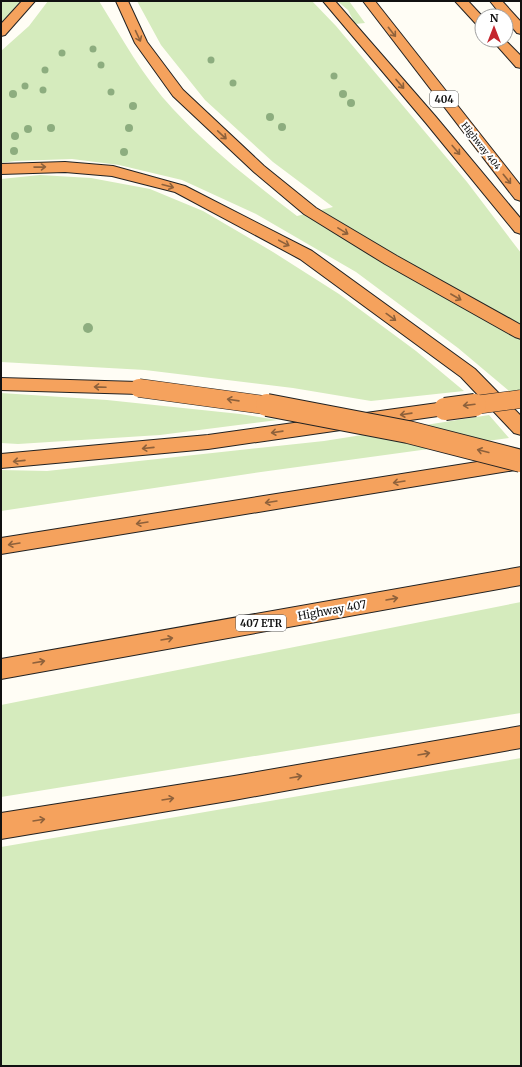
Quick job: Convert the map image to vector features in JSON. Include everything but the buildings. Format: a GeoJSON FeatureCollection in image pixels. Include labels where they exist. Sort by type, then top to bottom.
{"type":"FeatureCollection","features":[{"type":"Feature","properties":{"kind":"highway"},"geometry":{"type":"LineString","coordinates":[[1,32],[30,1]]}},
{"type":"Feature","properties":{"kind":"highway"},"geometry":{"type":"LineString","coordinates":[[122,1],[141,43],[178,94],[259,169],[310,211],[391,260],[521,333]]}},
{"type":"Feature","properties":{"kind":"highway"},"geometry":{"type":"LineString","coordinates":[[329,1],[431,120],[521,229]]}},
{"type":"Feature","properties":{"kind":"highway","name":"Highway 404"},"geometry":{"type":"LineString","coordinates":[[369,1],[521,196]]}},
{"type":"Feature","properties":{"kind":"highway"},"geometry":{"type":"LineString","coordinates":[[461,1],[474,15]]}},
{"type":"Feature","properties":{"kind":"highway"},"geometry":{"type":"LineString","coordinates":[[496,1],[521,30]]}},
{"type":"Feature","properties":{"kind":"highway"},"geometry":{"type":"LineString","coordinates":[[506,48],[521,64]]}},
{"type":"Feature","properties":{"kind":"highway"},"geometry":{"type":"LineString","coordinates":[[1,168],[65,167],[113,171],[180,189],[306,255],[468,373],[521,428]]}},
{"type":"Feature","properties":{"kind":"highway"},"geometry":{"type":"LineString","coordinates":[[1,384],[139,388],[267,405],[408,432],[521,461]]}},
{"type":"Feature","properties":{"kind":"highway"},"geometry":{"type":"LineString","coordinates":[[1,461],[208,442],[521,399]]}},
{"type":"Feature","properties":{"kind":"highway"},"geometry":{"type":"LineString","coordinates":[[1,546],[521,461]]}},
{"type":"Feature","properties":{"kind":"highway","name":"Highway 407"},"geometry":{"type":"LineString","coordinates":[[1,669],[521,576]]}},
{"type":"Feature","properties":{"kind":"highway"},"geometry":{"type":"LineString","coordinates":[[1,826],[234,788],[521,737]]}},
{"type":"Feature","properties":{"kind":"green space"},"geometry":{"type":"Polygon","coordinates":[[[1,1],[21,1],[1,23],[1,1]]]}},
{"type":"Feature","properties":{"kind":"green space"},"geometry":{"type":"Polygon","coordinates":[[[48,1],[99,1],[142,71],[173,109],[217,152],[297,216],[333,207],[273,162],[205,100],[161,45],[137,1],[312,1],[336,26],[467,182],[521,253],[521,401],[458,348],[356,272],[256,214],[182,180],[119,165],[72,159],[15,161],[1,163],[1,51],[29,26],[48,1]]]}},
{"type":"Feature","properties":{"kind":"green space"},"geometry":{"type":"Polygon","coordinates":[[[337,1],[349,1],[365,23],[355,24],[348,10],[337,1]]]}},
{"type":"Feature","properties":{"kind":"green space"},"geometry":{"type":"Polygon","coordinates":[[[40,175],[91,178],[150,189],[203,211],[273,252],[339,294],[416,351],[464,391],[371,401],[293,388],[145,370],[1,362],[1,179],[40,175]]]}},
{"type":"Feature","properties":{"kind":"green space"},"geometry":{"type":"Polygon","coordinates":[[[1,393],[107,400],[240,414],[278,420],[160,435],[18,444],[1,443],[1,393]]]}},
{"type":"Feature","properties":{"kind":"green space"},"geometry":{"type":"Polygon","coordinates":[[[489,415],[509,438],[261,472],[1,511],[1,470],[47,471],[324,441],[489,415]]]}},
{"type":"Feature","properties":{"kind":"green space"},"geometry":{"type":"Polygon","coordinates":[[[521,602],[521,713],[1,797],[1,705],[521,602]]]}},
{"type":"Feature","properties":{"kind":"green space"},"geometry":{"type":"Polygon","coordinates":[[[521,758],[521,1066],[1,1066],[1,847],[521,758]]]}}]}
